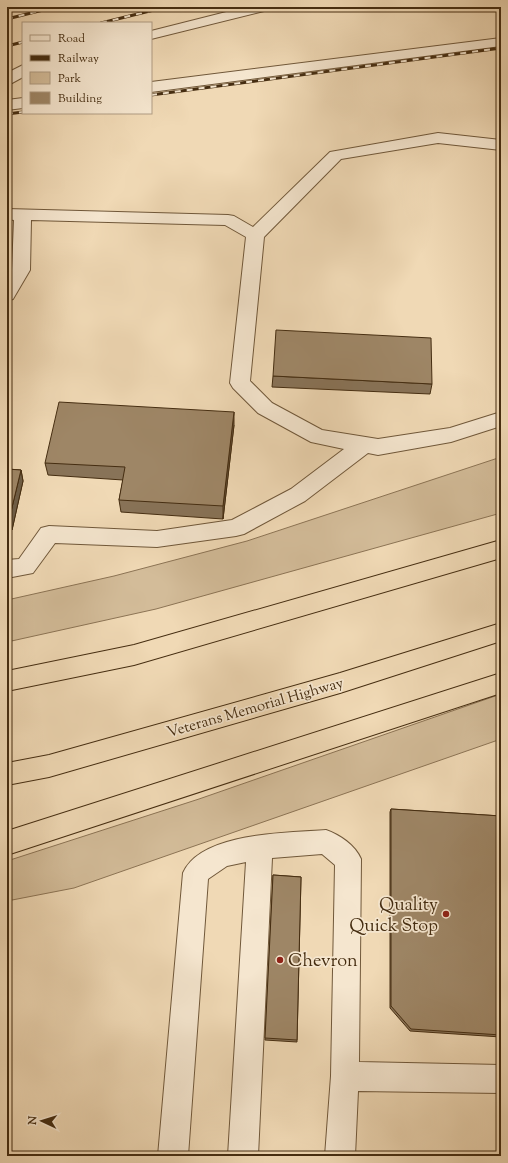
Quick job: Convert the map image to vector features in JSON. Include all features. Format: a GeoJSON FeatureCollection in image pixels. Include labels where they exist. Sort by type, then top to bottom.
{"type":"FeatureCollection","features":[{"type":"Feature","properties":{"kind":"highway"},"geometry":{"type":"LineString","coordinates":[[7,681],[134,655],[501,549]]}},
{"type":"Feature","properties":{"kind":"highway","name":"Veterans Memorial Highway"},"geometry":{"type":"LineString","coordinates":[[7,774],[56,764],[333,685],[501,632]]}},
{"type":"Feature","properties":{"kind":"highway"},"geometry":{"type":"LineString","coordinates":[[7,843],[501,683]]}},
{"type":"Feature","properties":{"kind":"street"},"geometry":{"type":"LineString","coordinates":[[152,35],[264,7]]}},
{"type":"Feature","properties":{"kind":"street"},"geometry":{"type":"LineString","coordinates":[[152,87],[501,42]]}},
{"type":"Feature","properties":{"kind":"street"},"geometry":{"type":"LineString","coordinates":[[7,80],[22,71]]}},
{"type":"Feature","properties":{"kind":"street"},"geometry":{"type":"LineString","coordinates":[[7,105],[22,103]]}},
{"type":"Feature","properties":{"kind":"street"},"geometry":{"type":"LineString","coordinates":[[501,145],[438,138],[336,155],[255,235],[240,382],[265,408],[318,437],[378,447],[451,435],[501,419]]}},
{"type":"Feature","properties":{"kind":"street"},"geometry":{"type":"LineString","coordinates":[[7,295],[21,270],[15,214],[228,220],[255,235]]}},
{"type":"Feature","properties":{"kind":"street"},"geometry":{"type":"LineString","coordinates":[[7,569],[25,567],[49,534],[157,539],[236,528],[298,495],[365,444]]}},
{"type":"Feature","properties":{"kind":"street"},"geometry":{"type":"LineString","coordinates":[[173,1156],[196,873],[221,855],[260,847],[326,842],[348,859],[345,1076],[340,1156]]}},
{"type":"Feature","properties":{"kind":"street"},"geometry":{"type":"LineString","coordinates":[[242,1156],[260,847]]}},
{"type":"Feature","properties":{"kind":"street"},"geometry":{"type":"LineString","coordinates":[[345,1076],[501,1079]]}},
{"type":"Feature","properties":{"kind":"green space"},"geometry":{"type":"Polygon","coordinates":[[[501,457],[501,513],[156,609],[7,642],[7,600],[114,576],[247,541],[501,457]]]}},
{"type":"Feature","properties":{"kind":"green space"},"geometry":{"type":"Polygon","coordinates":[[[501,694],[501,739],[74,888],[7,901],[7,861],[199,799],[501,694]]]}},
{"type":"Feature","properties":{"kind":"building"},"geometry":{"type":"Polygon","coordinates":[[[276,330],[431,338],[432,384],[273,376],[276,330]]]}},
{"type":"Feature","properties":{"kind":"building"},"geometry":{"type":"Polygon","coordinates":[[[59,402],[234,412],[223,506],[119,500],[125,467],[45,463],[59,402]]]}},
{"type":"Feature","properties":{"kind":"building"},"geometry":{"type":"Polygon","coordinates":[[[7,469],[21,470],[9,520],[7,520],[7,469]]]}},
{"type":"Feature","properties":{"kind":"building","name":"Quality Quick Stop"},"geometry":{"type":"Polygon","coordinates":[[[391,809],[501,816],[501,1035],[411,1029],[391,1006],[391,809]]]}},
{"type":"Feature","properties":{"kind":"building","name":"Chevron"},"geometry":{"type":"Polygon","coordinates":[[[273,875],[301,877],[297,1040],[265,1038],[273,875]]]}},
{"type":"Feature","properties":{"kind":"railway"},"geometry":{"type":"LineString","coordinates":[[7,19],[55,7]]}},
{"type":"Feature","properties":{"kind":"railway"},"geometry":{"type":"LineString","coordinates":[[105,22],[166,7]]}},
{"type":"Feature","properties":{"kind":"railway"},"geometry":{"type":"LineString","coordinates":[[7,46],[22,42]]}},
{"type":"Feature","properties":{"kind":"railway"},"geometry":{"type":"LineString","coordinates":[[152,95],[501,48]]}},
{"type":"Feature","properties":{"kind":"railway"},"geometry":{"type":"LineString","coordinates":[[7,114],[22,112]]}},
{"type":"Feature","properties":{"kind":"place","name":"Quality Quick Stop"},"geometry":{"type":"Point","coordinates":[446,914]}},
{"type":"Feature","properties":{"kind":"place","name":"Chevron"},"geometry":{"type":"Point","coordinates":[280,960]}}]}
